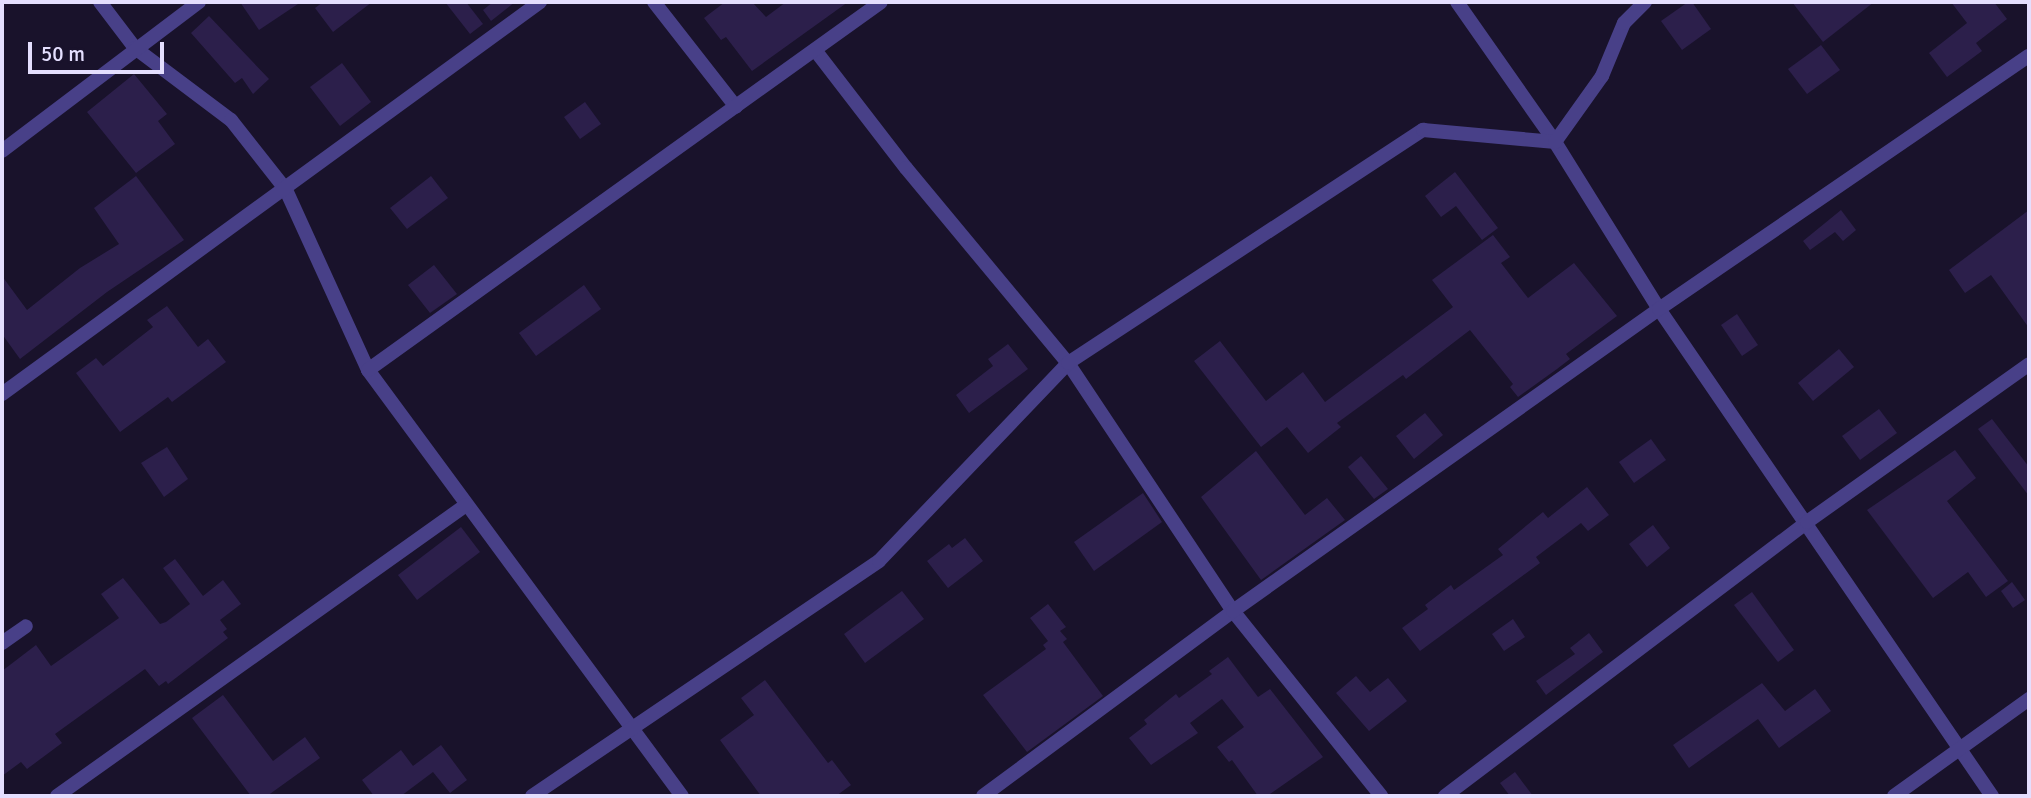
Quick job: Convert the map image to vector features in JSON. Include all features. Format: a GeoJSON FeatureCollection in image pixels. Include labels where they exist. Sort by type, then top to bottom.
{"type":"FeatureCollection","features":[{"type":"Feature","properties":{"kind":"street"},"geometry":{"type":"LineString","coordinates":[[100,2],[135,48],[231,120],[286,190],[368,370],[682,796]]}},
{"type":"Feature","properties":{"kind":"street"},"geometry":{"type":"LineString","coordinates":[[2,151],[199,2]]}},
{"type":"Feature","properties":{"kind":"street"},"geometry":{"type":"LineString","coordinates":[[2,394],[286,190],[540,2]]}},
{"type":"Feature","properties":{"kind":"street"},"geometry":{"type":"LineString","coordinates":[[654,2],[736,107]]}},
{"type":"Feature","properties":{"kind":"street"},"geometry":{"type":"LineString","coordinates":[[368,370],[881,2]]}},
{"type":"Feature","properties":{"kind":"street"},"geometry":{"type":"LineString","coordinates":[[1457,2],[1555,142],[1659,309],[1992,796]]}},
{"type":"Feature","properties":{"kind":"street"},"geometry":{"type":"LineString","coordinates":[[1555,142],[1602,76],[1624,23],[1645,2]]}},
{"type":"Feature","properties":{"kind":"street"},"geometry":{"type":"LineString","coordinates":[[815,50],[906,167],[1068,363],[1233,611],[1381,796]]}},
{"type":"Feature","properties":{"kind":"street"},"geometry":{"type":"LineString","coordinates":[[983,796],[1233,611],[1659,309],[2029,55]]}},
{"type":"Feature","properties":{"kind":"street"},"geometry":{"type":"LineString","coordinates":[[532,796],[879,561],[1068,363],[1423,130],[1555,142]]}},
{"type":"Feature","properties":{"kind":"street"},"geometry":{"type":"LineString","coordinates":[[1445,796],[1807,522],[2029,364]]}},
{"type":"Feature","properties":{"kind":"street"},"geometry":{"type":"LineString","coordinates":[[57,796],[466,505]]}},
{"type":"Feature","properties":{"kind":"street"},"geometry":{"type":"LineString","coordinates":[[2,643],[26,626]]}},
{"type":"Feature","properties":{"kind":"street"},"geometry":{"type":"LineString","coordinates":[[1895,796],[2029,699]]}},
{"type":"Feature","properties":{"kind":"building"},"geometry":{"type":"Polygon","coordinates":[[[240,2],[301,2],[259,30],[240,2]]]}},
{"type":"Feature","properties":{"kind":"building"},"geometry":{"type":"Polygon","coordinates":[[[323,2],[372,2],[333,32],[315,8],[323,2]]]}},
{"type":"Feature","properties":{"kind":"building"},"geometry":{"type":"Polygon","coordinates":[[[445,2],[466,2],[483,24],[470,34],[445,2]]]}},
{"type":"Feature","properties":{"kind":"building"},"geometry":{"type":"Polygon","coordinates":[[[493,2],[515,2],[491,21],[483,10],[493,2]]]}},
{"type":"Feature","properties":{"kind":"building"},"geometry":{"type":"Polygon","coordinates":[[[725,2],[752,2],[766,17],[786,2],[848,2],[752,71],[726,37],[721,40],[704,18],[725,2]]]}},
{"type":"Feature","properties":{"kind":"building"},"geometry":{"type":"Polygon","coordinates":[[[1692,2],[1711,29],[1682,50],[1661,21],[1692,2]]]}},
{"type":"Feature","properties":{"kind":"building"},"geometry":{"type":"Polygon","coordinates":[[[1792,2],[1874,2],[1823,42],[1792,2]]]}},
{"type":"Feature","properties":{"kind":"building"},"geometry":{"type":"Polygon","coordinates":[[[1951,2],[1994,2],[2007,19],[1976,43],[1982,51],[1947,77],[1929,53],[1967,23],[1951,2]]]}},
{"type":"Feature","properties":{"kind":"building"},"geometry":{"type":"Polygon","coordinates":[[[209,16],[269,79],[253,94],[242,78],[235,83],[191,33],[209,16]]]}},
{"type":"Feature","properties":{"kind":"building"},"geometry":{"type":"Polygon","coordinates":[[[1821,45],[1840,70],[1807,94],[1788,69],[1821,45]]]}},
{"type":"Feature","properties":{"kind":"building"},"geometry":{"type":"Polygon","coordinates":[[[342,63],[371,102],[340,126],[310,87],[342,63]]]}},
{"type":"Feature","properties":{"kind":"building"},"geometry":{"type":"Polygon","coordinates":[[[134,74],[167,114],[158,121],[175,144],[136,173],[87,112],[134,74]]]}},
{"type":"Feature","properties":{"kind":"building"},"geometry":{"type":"Polygon","coordinates":[[[585,102],[601,124],[580,139],[564,117],[585,102]]]}},
{"type":"Feature","properties":{"kind":"building"},"geometry":{"type":"Polygon","coordinates":[[[1455,172],[1498,228],[1482,240],[1456,206],[1441,217],[1425,196],[1455,172]]]}},
{"type":"Feature","properties":{"kind":"building"},"geometry":{"type":"Polygon","coordinates":[[[136,176],[184,240],[107,292],[20,359],[2,334],[2,276],[27,310],[80,268],[119,244],[94,208],[136,176]]]}},
{"type":"Feature","properties":{"kind":"building"},"geometry":{"type":"Polygon","coordinates":[[[431,176],[448,198],[407,229],[390,208],[431,176]]]}},
{"type":"Feature","properties":{"kind":"building"},"geometry":{"type":"Polygon","coordinates":[[[1841,210],[1856,230],[1843,241],[1835,232],[1810,250],[1803,241],[1841,210]]]}},
{"type":"Feature","properties":{"kind":"building"},"geometry":{"type":"Polygon","coordinates":[[[2029,210],[2029,328],[1991,275],[1965,293],[1949,270],[2029,210]]]}},
{"type":"Feature","properties":{"kind":"building"},"geometry":{"type":"Polygon","coordinates":[[[1493,235],[1510,257],[1501,263],[1528,298],[1574,263],[1617,316],[1566,354],[1570,359],[1518,397],[1510,387],[1513,384],[1470,330],[1406,379],[1403,375],[1337,423],[1341,427],[1308,453],[1287,427],[1261,447],[1194,361],[1220,341],[1266,401],[1303,372],[1325,402],[1453,307],[1432,280],[1493,235]]]}},
{"type":"Feature","properties":{"kind":"building"},"geometry":{"type":"Polygon","coordinates":[[[434,265],[457,294],[430,313],[408,285],[434,265]]]}},
{"type":"Feature","properties":{"kind":"building"},"geometry":{"type":"Polygon","coordinates":[[[584,285],[601,309],[536,356],[519,333],[584,285]]]}},
{"type":"Feature","properties":{"kind":"building"},"geometry":{"type":"Polygon","coordinates":[[[167,306],[198,347],[208,339],[226,362],[172,402],[168,397],[120,432],[76,373],[96,358],[103,366],[153,327],[147,320],[167,306]]]}},
{"type":"Feature","properties":{"kind":"building"},"geometry":{"type":"Polygon","coordinates":[[[1737,314],[1758,345],[1742,356],[1721,325],[1737,314]]]}},
{"type":"Feature","properties":{"kind":"building"},"geometry":{"type":"Polygon","coordinates":[[[1008,344],[1028,369],[969,413],[956,395],[993,366],[988,359],[1008,344]]]}},
{"type":"Feature","properties":{"kind":"building"},"geometry":{"type":"Polygon","coordinates":[[[1839,349],[1854,367],[1813,401],[1798,383],[1839,349]]]}},
{"type":"Feature","properties":{"kind":"building"},"geometry":{"type":"Polygon","coordinates":[[[1879,409],[1897,433],[1860,460],[1842,436],[1879,409]]]}},
{"type":"Feature","properties":{"kind":"building"},"geometry":{"type":"Polygon","coordinates":[[[1425,413],[1443,435],[1414,459],[1396,436],[1425,413]]]}},
{"type":"Feature","properties":{"kind":"building"},"geometry":{"type":"Polygon","coordinates":[[[1992,419],[2029,467],[2029,496],[1978,429],[1992,419]]]}},
{"type":"Feature","properties":{"kind":"building"},"geometry":{"type":"Polygon","coordinates":[[[1651,439],[1666,460],[1634,483],[1619,462],[1651,439]]]}},
{"type":"Feature","properties":{"kind":"building"},"geometry":{"type":"Polygon","coordinates":[[[167,447],[188,479],[164,497],[141,463],[167,447]]]}},
{"type":"Feature","properties":{"kind":"building"},"geometry":{"type":"Polygon","coordinates":[[[1955,450],[1976,478],[1947,501],[2008,581],[1986,597],[1968,572],[1933,598],[1867,510],[1955,450]]]}},
{"type":"Feature","properties":{"kind":"building"},"geometry":{"type":"Polygon","coordinates":[[[1256,451],[1305,515],[1327,498],[1345,520],[1261,580],[1201,497],[1256,451]]]}},
{"type":"Feature","properties":{"kind":"building"},"geometry":{"type":"Polygon","coordinates":[[[1361,456],[1388,489],[1374,499],[1348,467],[1361,456]]]}},
{"type":"Feature","properties":{"kind":"building"},"geometry":{"type":"Polygon","coordinates":[[[1587,487],[1609,515],[1588,531],[1581,523],[1536,557],[1540,563],[1420,651],[1402,628],[1428,609],[1425,605],[1451,585],[1454,590],[1503,555],[1498,549],[1543,512],[1548,518],[1587,487]]]}},
{"type":"Feature","properties":{"kind":"building"},"geometry":{"type":"Polygon","coordinates":[[[1143,493],[1162,522],[1094,571],[1074,542],[1143,493]]]}},
{"type":"Feature","properties":{"kind":"building"},"geometry":{"type":"Polygon","coordinates":[[[1653,525],[1670,548],[1647,567],[1629,544],[1653,525]]]}},
{"type":"Feature","properties":{"kind":"building"},"geometry":{"type":"Polygon","coordinates":[[[461,527],[480,552],[417,600],[398,575],[461,527]]]}},
{"type":"Feature","properties":{"kind":"building"},"geometry":{"type":"Polygon","coordinates":[[[965,538],[983,561],[948,588],[927,561],[949,544],[952,548],[965,538]]]}},
{"type":"Feature","properties":{"kind":"building"},"geometry":{"type":"Polygon","coordinates":[[[175,559],[203,596],[223,580],[241,604],[220,620],[227,629],[223,632],[228,638],[168,684],[166,681],[159,686],[145,669],[55,734],[62,743],[27,769],[21,762],[2,776],[2,671],[36,645],[51,666],[119,618],[101,594],[123,578],[160,624],[166,622],[190,604],[163,568],[175,559]]]}},
{"type":"Feature","properties":{"kind":"building"},"geometry":{"type":"Polygon","coordinates":[[[2012,582],[2025,600],[2013,608],[2001,591],[2012,582]]]}},
{"type":"Feature","properties":{"kind":"building"},"geometry":{"type":"Polygon","coordinates":[[[902,591],[924,619],[865,663],[844,634],[902,591]]]}},
{"type":"Feature","properties":{"kind":"building"},"geometry":{"type":"Polygon","coordinates":[[[1752,592],[1794,650],[1778,662],[1734,605],[1752,592]]]}},
{"type":"Feature","properties":{"kind":"building"},"geometry":{"type":"Polygon","coordinates":[[[1048,604],[1066,627],[1060,631],[1067,639],[1063,642],[1103,696],[1027,752],[983,695],[1046,649],[1043,645],[1048,641],[1030,618],[1048,604]]]}},
{"type":"Feature","properties":{"kind":"building"},"geometry":{"type":"Polygon","coordinates":[[[1513,619],[1525,637],[1504,651],[1492,634],[1513,619]]]}},
{"type":"Feature","properties":{"kind":"building"},"geometry":{"type":"Polygon","coordinates":[[[1589,633],[1603,652],[1546,695],[1536,681],[1575,654],[1570,648],[1589,633]]]}},
{"type":"Feature","properties":{"kind":"building"},"geometry":{"type":"Polygon","coordinates":[[[1228,657],[1258,697],[1270,689],[1323,757],[1267,796],[1258,796],[1232,760],[1229,762],[1217,747],[1244,727],[1222,699],[1190,723],[1198,733],[1151,765],[1129,738],[1147,724],[1144,720],[1176,694],[1179,698],[1212,674],[1209,671],[1228,657]]]}},
{"type":"Feature","properties":{"kind":"building"},"geometry":{"type":"Polygon","coordinates":[[[1356,676],[1370,692],[1388,678],[1407,701],[1369,731],[1336,693],[1356,676]]]}},
{"type":"Feature","properties":{"kind":"building"},"geometry":{"type":"Polygon","coordinates":[[[765,680],[828,763],[832,760],[851,785],[836,796],[761,796],[720,740],[754,715],[741,698],[765,680]]]}},
{"type":"Feature","properties":{"kind":"building"},"geometry":{"type":"Polygon","coordinates":[[[1762,683],[1785,711],[1815,689],[1831,711],[1779,748],[1758,719],[1689,768],[1673,745],[1762,683]]]}},
{"type":"Feature","properties":{"kind":"building"},"geometry":{"type":"Polygon","coordinates":[[[223,695],[273,761],[305,737],[320,758],[267,796],[251,796],[192,718],[223,695]]]}},
{"type":"Feature","properties":{"kind":"building"},"geometry":{"type":"Polygon","coordinates":[[[441,745],[467,780],[450,793],[433,772],[401,796],[374,796],[362,780],[401,750],[413,766],[441,745]]]}},
{"type":"Feature","properties":{"kind":"building"},"geometry":{"type":"Polygon","coordinates":[[[1515,772],[1533,796],[1510,796],[1500,783],[1515,772]]]}}]}
